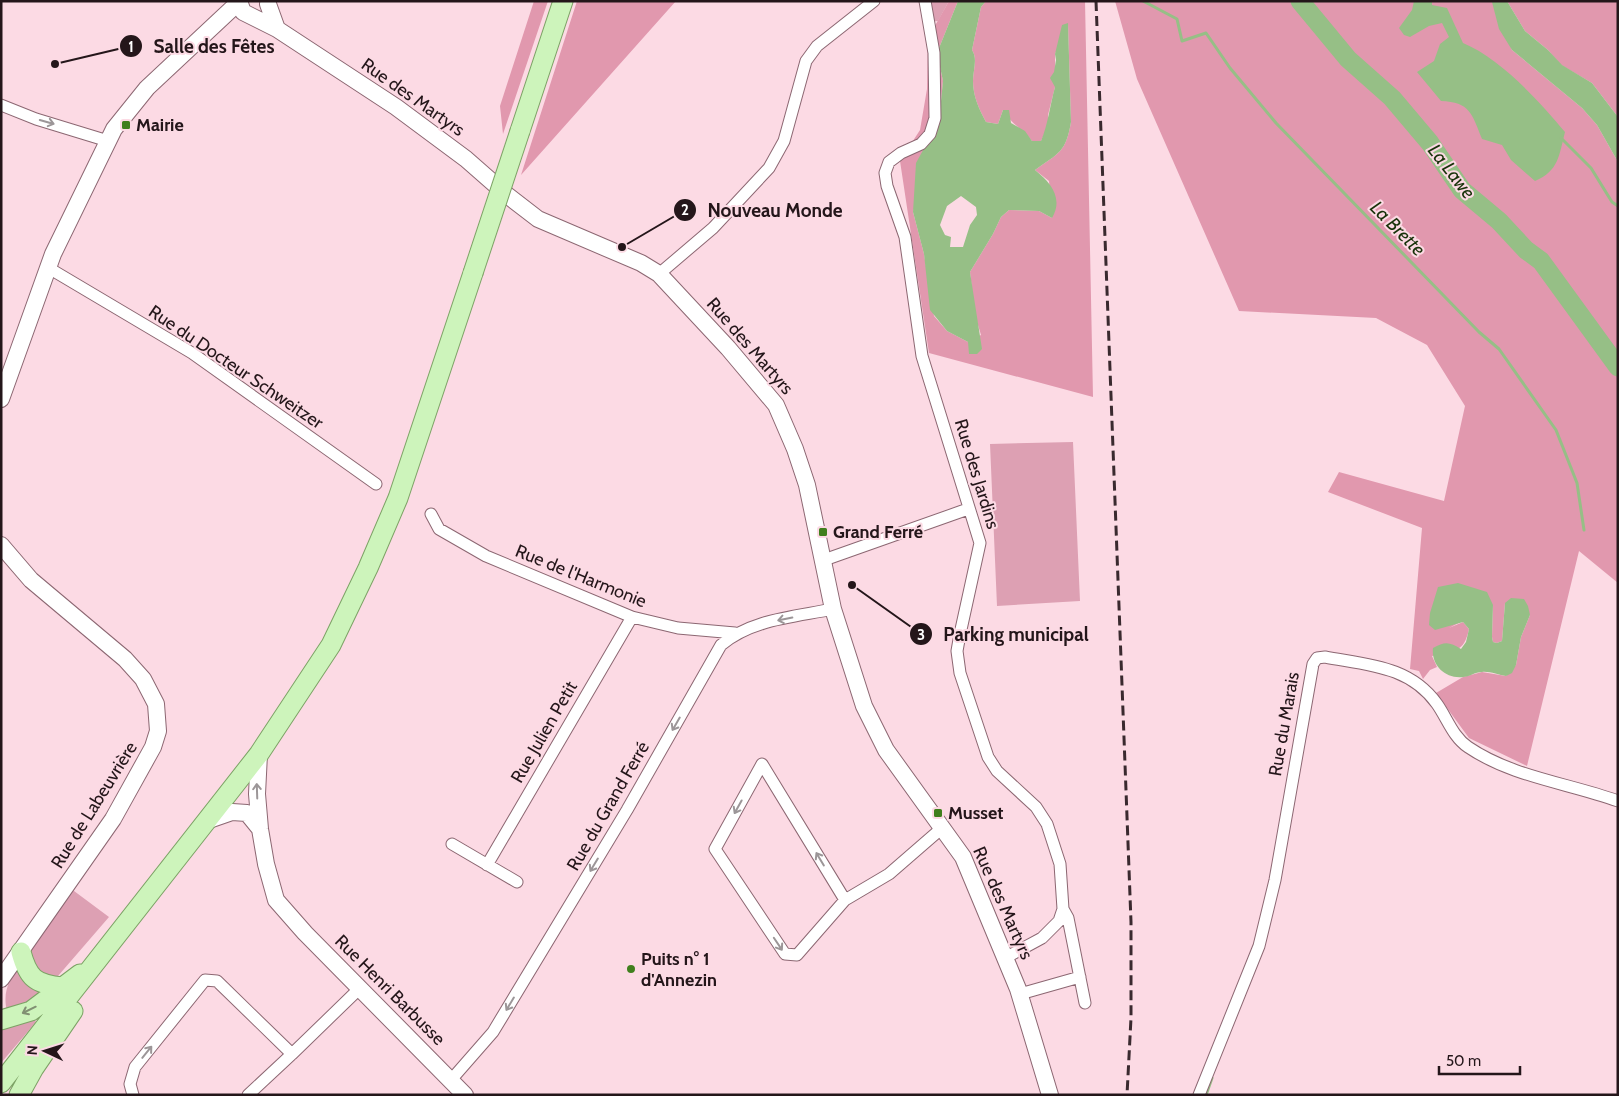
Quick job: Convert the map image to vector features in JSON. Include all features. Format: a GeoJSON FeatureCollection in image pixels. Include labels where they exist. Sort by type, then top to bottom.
{"type":"FeatureCollection","features":[{"type":"Feature","properties":{"kind":"main road"},"geometry":{"type":"LineString","coordinates":[[1,1083],[259,754],[331,645],[368,568],[398,498],[563,1]]}},
{"type":"Feature","properties":{"kind":"main road"},"geometry":{"type":"LineString","coordinates":[[21,952],[29,974],[44,984],[62,987]]}},
{"type":"Feature","properties":{"kind":"main road"},"geometry":{"type":"LineString","coordinates":[[1,1020],[31,1011],[97,962]]}},
{"type":"Feature","properties":{"kind":"main road"},"geometry":{"type":"LineString","coordinates":[[19,1095],[34,1068],[95,979],[97,962]]}},
{"type":"Feature","properties":{"kind":"street"},"geometry":{"type":"LineString","coordinates":[[659,274],[713,228],[769,168],[784,141],[806,61],[818,46],[874,1]]}},
{"type":"Feature","properties":{"kind":"street","name":"Rue des Jardins"},"geometry":{"type":"LineString","coordinates":[[925,1],[934,53],[935,118],[930,134],[921,144],[901,152],[889,162],[885,173],[887,186],[905,238],[922,356],[980,543],[957,651],[960,673],[988,757],[997,771],[1036,807],[1047,824],[1060,864],[1062,909],[1052,930],[1042,938],[1005,958]]}},
{"type":"Feature","properties":{"kind":"street"},"geometry":{"type":"LineString","coordinates":[[1,399],[48,267],[108,141],[121,119],[147,88],[220,22],[245,9],[263,13],[268,3]]}},
{"type":"Feature","properties":{"kind":"street"},"geometry":{"type":"LineString","coordinates":[[268,3],[277,29]]}},
{"type":"Feature","properties":{"kind":"street","name":"Rue des Martyrs"},"geometry":{"type":"LineString","coordinates":[[245,9],[396,107],[466,159],[506,195],[538,219],[634,259],[659,274],[728,348],[776,405],[808,485],[833,609],[864,706],[886,750],[963,856],[1020,994],[1050,1095]]}},
{"type":"Feature","properties":{"kind":"street"},"geometry":{"type":"LineString","coordinates":[[1,105],[36,119],[108,141]]}},
{"type":"Feature","properties":{"kind":"street","name":"Rue du Docteur Schweitzer"},"geometry":{"type":"LineString","coordinates":[[48,267],[192,353],[376,484]]}},
{"type":"Feature","properties":{"kind":"street"},"geometry":{"type":"LineString","coordinates":[[824,560],[968,509]]}},
{"type":"Feature","properties":{"kind":"street","name":"Rue de l'Harmonie"},"geometry":{"type":"LineString","coordinates":[[431,514],[439,529],[486,556],[632,617],[678,628],[735,633]]}},
{"type":"Feature","properties":{"kind":"street","name":"Rue de Labeuvrière"},"geometry":{"type":"LineString","coordinates":[[1,545],[31,580],[125,659],[143,679],[156,704],[158,731],[153,747],[113,819],[1,979]]}},
{"type":"Feature","properties":{"kind":"street","name":"Rue du Grand Ferré"},"geometry":{"type":"LineString","coordinates":[[451,1080],[494,1032],[627,810],[721,645],[735,633],[754,625],[833,609]]}},
{"type":"Feature","properties":{"kind":"street","name":"Rue Julien Petit"},"geometry":{"type":"LineString","coordinates":[[487,864],[632,617]]}},
{"type":"Feature","properties":{"kind":"street","name":"Rue du Marais"},"geometry":{"type":"LineString","coordinates":[[1199,1095],[1259,946],[1270,903],[1313,664],[1317,658],[1326,657],[1389,670],[1410,677],[1427,690],[1458,738],[1466,746],[1508,768],[1618,801]]}},
{"type":"Feature","properties":{"kind":"street","name":"Rue Henri Barbusse"},"geometry":{"type":"LineString","coordinates":[[259,754],[256,794],[260,829],[276,900],[286,913],[465,1095]]}},
{"type":"Feature","properties":{"kind":"street"},"geometry":{"type":"LineString","coordinates":[[845,900],[762,764],[715,849],[785,954],[797,955],[845,900],[889,874],[942,828]]}},
{"type":"Feature","properties":{"kind":"street"},"geometry":{"type":"LineString","coordinates":[[209,820],[232,812],[247,813],[260,829]]}},
{"type":"Feature","properties":{"kind":"street"},"geometry":{"type":"LineString","coordinates":[[452,844],[517,882]]}},
{"type":"Feature","properties":{"kind":"street"},"geometry":{"type":"LineString","coordinates":[[1062,909],[1068,918],[1085,1003]]}},
{"type":"Feature","properties":{"kind":"street"},"geometry":{"type":"LineString","coordinates":[[1020,994],[1080,977]]}},
{"type":"Feature","properties":{"kind":"street"},"geometry":{"type":"LineString","coordinates":[[133,1095],[130,1084],[135,1067],[205,980],[217,982],[292,1054]]}},
{"type":"Feature","properties":{"kind":"street"},"geometry":{"type":"LineString","coordinates":[[248,1095],[360,988]]}},
{"type":"Feature","properties":{"kind":"shaded area"},"geometry":{"type":"Polygon","coordinates":[[[534,1],[548,1],[503,134],[500,106],[534,1]]]}},
{"type":"Feature","properties":{"kind":"shaded area"},"geometry":{"type":"Polygon","coordinates":[[[577,1],[676,1],[521,175],[577,1]]]}},
{"type":"Feature","properties":{"kind":"shaded area"},"geometry":{"type":"Polygon","coordinates":[[[925,1],[949,1],[938,21],[929,22],[925,1]]]}},
{"type":"Feature","properties":{"kind":"shaded area"},"geometry":{"type":"Polygon","coordinates":[[[949,1],[958,1],[937,53],[943,81],[939,121],[913,212],[924,254],[934,316],[947,331],[968,342],[981,335],[975,315],[970,272],[1001,217],[1009,210],[1039,211],[1052,218],[1049,181],[1035,170],[1050,160],[1064,146],[1071,122],[1068,24],[1055,54],[1055,87],[1048,115],[1048,126],[1041,141],[1032,141],[1003,110],[998,124],[986,122],[977,102],[973,81],[975,61],[972,50],[981,7],[986,1],[1085,1],[1093,397],[929,353],[900,161],[920,130],[927,89],[928,38],[949,1]]]}},
{"type":"Feature","properties":{"kind":"shaded area"},"geometry":{"type":"Polygon","coordinates":[[[958,1],[986,1],[981,7],[972,50],[975,61],[973,87],[975,97],[986,122],[998,124],[1003,110],[1009,110],[1011,123],[1025,131],[1032,141],[1041,141],[1055,87],[1050,78],[1054,72],[1055,54],[1062,25],[1068,23],[1071,122],[1069,132],[1067,140],[1060,151],[1035,170],[1054,191],[1057,204],[1052,218],[1039,211],[1009,210],[1001,217],[970,272],[982,349],[977,354],[969,354],[968,342],[947,331],[930,310],[924,254],[913,212],[916,163],[939,121],[943,81],[937,53],[958,1]],[[961,196],[947,206],[940,225],[945,235],[951,237],[950,247],[963,247],[970,225],[977,215],[976,207],[961,196]]]}},
{"type":"Feature","properties":{"kind":"shaded area"},"geometry":{"type":"Polygon","coordinates":[[[1115,1],[1492,1],[1512,50],[1582,108],[1597,125],[1618,162],[1618,583],[1579,551],[1527,766],[1469,738],[1436,693],[1463,677],[1482,672],[1506,676],[1516,665],[1521,637],[1530,615],[1505,603],[1502,641],[1497,643],[1493,642],[1492,637],[1493,605],[1449,628],[1463,622],[1469,629],[1464,643],[1457,650],[1432,656],[1437,667],[1430,670],[1423,679],[1419,671],[1410,669],[1422,528],[1328,492],[1339,472],[1444,501],[1465,406],[1427,345],[1376,318],[1239,311],[1137,79],[1115,1]]]}},
{"type":"Feature","properties":{"kind":"shaded area"},"geometry":{"type":"Polygon","coordinates":[[[1414,1],[1432,1],[1432,5],[1447,8],[1463,43],[1491,59],[1505,70],[1544,108],[1565,132],[1557,161],[1543,177],[1535,181],[1511,160],[1502,145],[1482,139],[1469,111],[1458,104],[1441,101],[1417,72],[1434,61],[1440,44],[1449,37],[1442,23],[1429,26],[1410,37],[1404,35],[1399,28],[1412,10],[1414,1]]]}},
{"type":"Feature","properties":{"kind":"shaded area"},"geometry":{"type":"Polygon","coordinates":[[[1507,1],[1618,1],[1618,117],[1592,83],[1561,65],[1548,50],[1525,31],[1507,1]]]}},
{"type":"Feature","properties":{"kind":"shaded area"},"geometry":{"type":"Polygon","coordinates":[[[1507,1],[1525,31],[1548,50],[1562,65],[1592,83],[1618,117],[1618,162],[1597,125],[1582,108],[1512,50],[1499,29],[1492,2],[1507,1]]]}},
{"type":"Feature","properties":{"kind":"shaded area"},"geometry":{"type":"Polygon","coordinates":[[[1073,442],[1080,601],[997,606],[990,444],[1073,442]]]}},
{"type":"Feature","properties":{"kind":"shaded area"},"geometry":{"type":"Polygon","coordinates":[[[1458,583],[1487,592],[1493,605],[1492,637],[1493,642],[1497,643],[1502,641],[1505,603],[1511,598],[1524,599],[1530,615],[1521,637],[1516,665],[1512,673],[1506,676],[1482,672],[1465,677],[1450,676],[1440,670],[1434,660],[1433,648],[1447,643],[1461,649],[1466,642],[1469,629],[1463,622],[1435,630],[1429,625],[1430,613],[1438,587],[1458,583]]]}},
{"type":"Feature","properties":{"kind":"shaded area"},"geometry":{"type":"Polygon","coordinates":[[[70,888],[109,917],[58,976],[44,980],[29,959],[33,944],[70,888]]]}},
{"type":"Feature","properties":{"kind":"shaded area"},"geometry":{"type":"Polygon","coordinates":[[[21,962],[51,990],[32,1007],[7,1011],[6,991],[13,974],[21,962]]]}},
{"type":"Feature","properties":{"kind":"shaded area"},"geometry":{"type":"Polygon","coordinates":[[[31,1015],[36,1022],[1,1063],[1,1026],[31,1015]]]}},
{"type":"Feature","properties":{"kind":"waterway","name":"La Brette"},"geometry":{"type":"LineString","coordinates":[[1143,1],[1177,19],[1182,41],[1206,33],[1230,68],[1276,123],[1479,332],[1499,349],[1556,430],[1577,483],[1584,530]]}},
{"type":"Feature","properties":{"kind":"waterway","name":"La Lawe"},"geometry":{"type":"LineString","coordinates":[[1300,1],[1348,59],[1392,98],[1430,143],[1462,190],[1499,221],[1526,250],[1541,261],[1618,367]]}},
{"type":"Feature","properties":{"kind":"waterway"},"geometry":{"type":"LineString","coordinates":[[1561,138],[1591,168],[1612,202],[1618,206]]}},
{"type":"Feature","properties":{"kind":"waterway"},"geometry":{"type":"LineString","coordinates":[[1206,1095],[1212,1078]]}},
{"type":"Feature","properties":{"kind":"railway"},"geometry":{"type":"LineString","coordinates":[[1096,1],[1131,922],[1131,1018],[1127,1095]]}},
{"type":"Feature","properties":{"kind":"place","name":"Salle des Fêtes"},"geometry":{"type":"Point","coordinates":[55,64]}},
{"type":"Feature","properties":{"kind":"place","name":"Mairie"},"geometry":{"type":"Point","coordinates":[126,125]}},
{"type":"Feature","properties":{"kind":"place","name":"Nouveau Monde"},"geometry":{"type":"Point","coordinates":[622,247]}},
{"type":"Feature","properties":{"kind":"place","name":"Grand Ferré"},"geometry":{"type":"Point","coordinates":[823,532]}},
{"type":"Feature","properties":{"kind":"place","name":"Parking municipal"},"geometry":{"type":"Point","coordinates":[852,585]}},
{"type":"Feature","properties":{"kind":"place","name":"Musset"},"geometry":{"type":"Point","coordinates":[938,813]}},
{"type":"Feature","properties":{"kind":"place","name":"Puits n° 1 d'Annezin"},"geometry":{"type":"Point","coordinates":[631,969]}}]}
